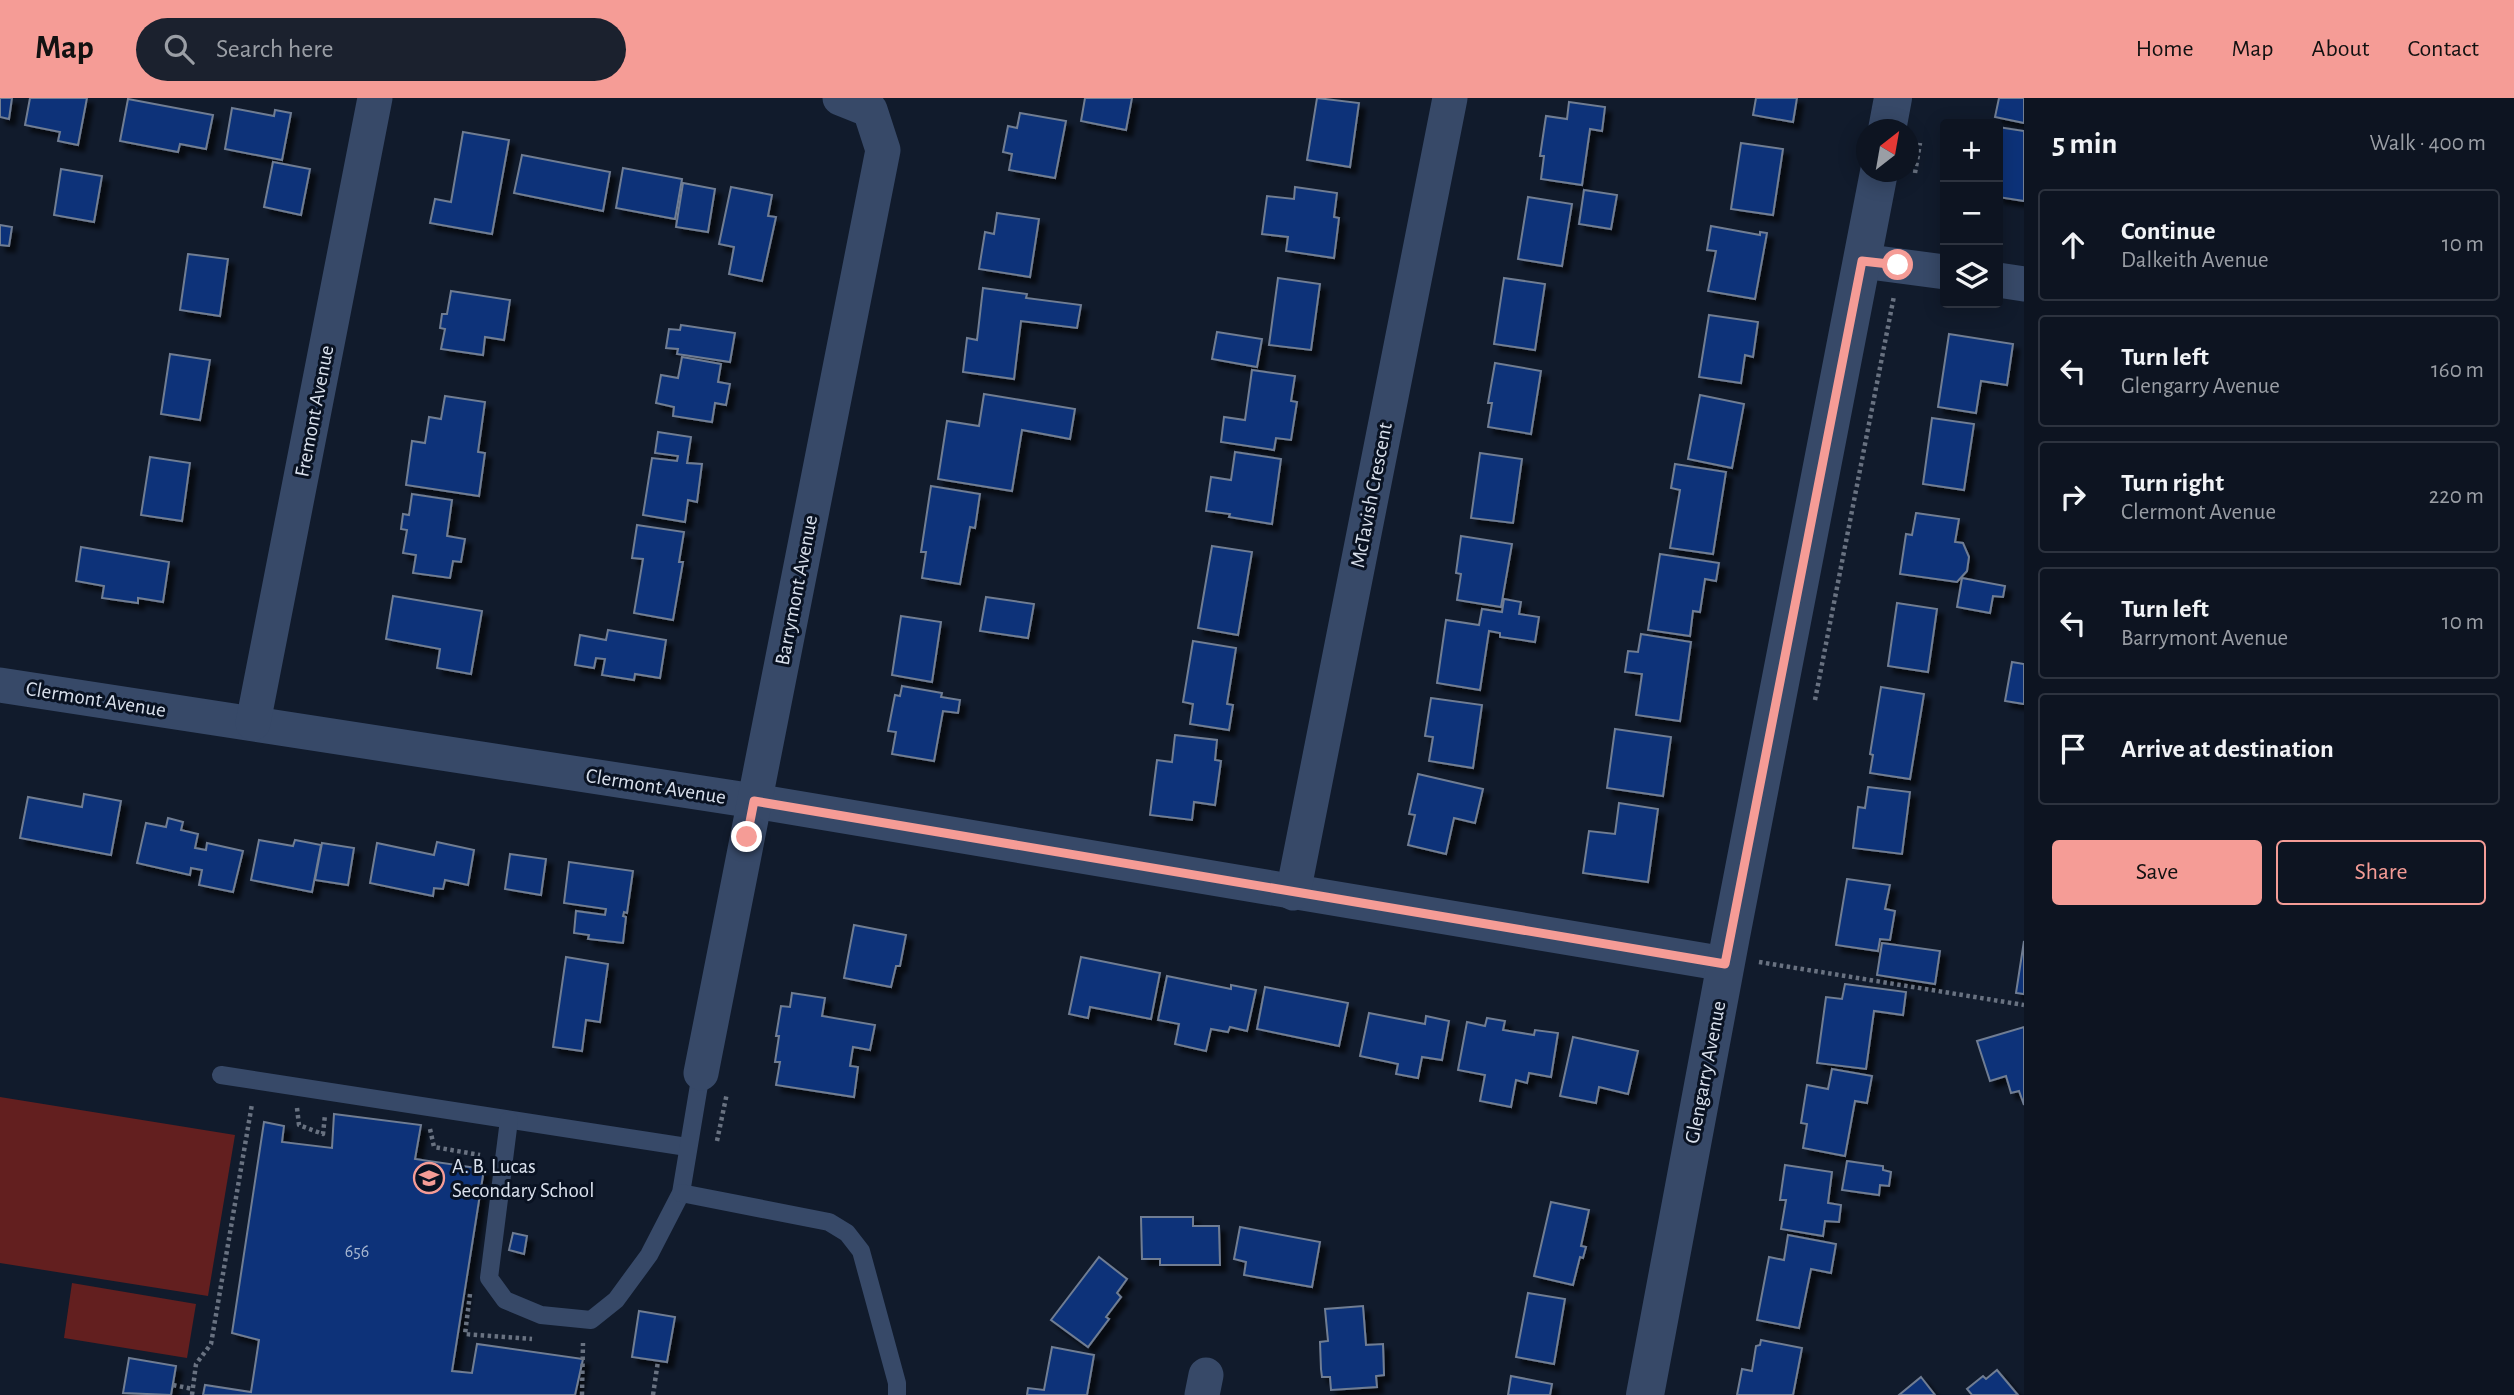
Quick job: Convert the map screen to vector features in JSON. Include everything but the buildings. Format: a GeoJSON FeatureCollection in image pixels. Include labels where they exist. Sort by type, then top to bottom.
{"type":"FeatureCollection","features":[{"type":"Feature","properties":{"kind":"street","name":"Fremont Avenue"},"geometry":{"type":"LineString","coordinates":[[253,723],[374,98]]}},
{"type":"Feature","properties":{"kind":"street","name":"McTavish Crescent"},"geometry":{"type":"LineString","coordinates":[[1293,893],[1450,98]]}},
{"type":"Feature","properties":{"kind":"street"},"geometry":{"type":"LineString","coordinates":[[1889,119],[1894,98]]}},
{"type":"Feature","properties":{"kind":"street","name":"Barrymont Avenue"},"geometry":{"type":"LineString","coordinates":[[701,1073],[883,150],[855,104]]}},
{"type":"Feature","properties":{"kind":"street","name":"Glengarry Avenue"},"geometry":{"type":"LineString","coordinates":[[1644,1395],[1740,963],[1877,182]]}},
{"type":"Feature","properties":{"kind":"street"},"geometry":{"type":"LineString","coordinates":[[1862,261],[1940,271]]}},
{"type":"Feature","properties":{"kind":"street"},"geometry":{"type":"LineString","coordinates":[[2003,281],[2024,284]]}},
{"type":"Feature","properties":{"kind":"street","name":"Clermont Avenue"},"geometry":{"type":"LineString","coordinates":[[0,685],[754,801],[1293,893],[1740,963]]}},
{"type":"Feature","properties":{"kind":"lane"},"geometry":{"type":"LineString","coordinates":[[509,1120],[489,1278],[505,1300],[541,1315],[591,1320],[616,1300],[649,1255],[681,1193],[701,1073]]}},
{"type":"Feature","properties":{"kind":"lane"},"geometry":{"type":"LineString","coordinates":[[222,1075],[688,1147]]}},
{"type":"Feature","properties":{"kind":"lane"},"geometry":{"type":"LineString","coordinates":[[681,1193],[829,1222],[847,1233],[861,1251],[897,1383],[897,1395]]}},
{"type":"Feature","properties":{"kind":"path"},"geometry":{"type":"LineString","coordinates":[[1740,963],[2024,1005]]}},
{"type":"Feature","properties":{"kind":"path"},"geometry":{"type":"LineString","coordinates":[[296,1099],[299,1125],[323,1134],[327,1106]]}},
{"type":"Feature","properties":{"kind":"path"},"geometry":{"type":"LineString","coordinates":[[173,1385],[192,1392],[196,1364],[211,1344],[252,1101]]}},
{"type":"Feature","properties":{"kind":"path"},"geometry":{"type":"LineString","coordinates":[[428,1120],[434,1147],[490,1157]]}},
{"type":"Feature","properties":{"kind":"path"},"geometry":{"type":"LineString","coordinates":[[471,1293],[465,1334],[543,1340]]}},
{"type":"Feature","properties":{"kind":"path"},"geometry":{"type":"LineString","coordinates":[[569,1342],[583,1343]]}},
{"type":"Feature","properties":{"kind":"path"},"geometry":{"type":"LineString","coordinates":[[653,1395],[658,1361]]}},
{"type":"Feature","properties":{"kind":"shaded area"},"geometry":{"type":"Polygon","coordinates":[[[0,1097],[235,1135],[208,1296],[0,1263],[0,1097]]]}},
{"type":"Feature","properties":{"kind":"shaded area"},"geometry":{"type":"Polygon","coordinates":[[[72,1283],[196,1304],[187,1358],[64,1338],[72,1283]]]}},
{"type":"Feature","properties":{"kind":"place","name":"A. B. Lucas Secondary School"},"geometry":{"type":"Point","coordinates":[429,1178]}},
{"type":"Feature","properties":{"kind":"route"},"geometry":{"type":"LineString","coordinates":[[747,837],[754,801],[1725,964],[1862,261],[1898,265]]}}]}
